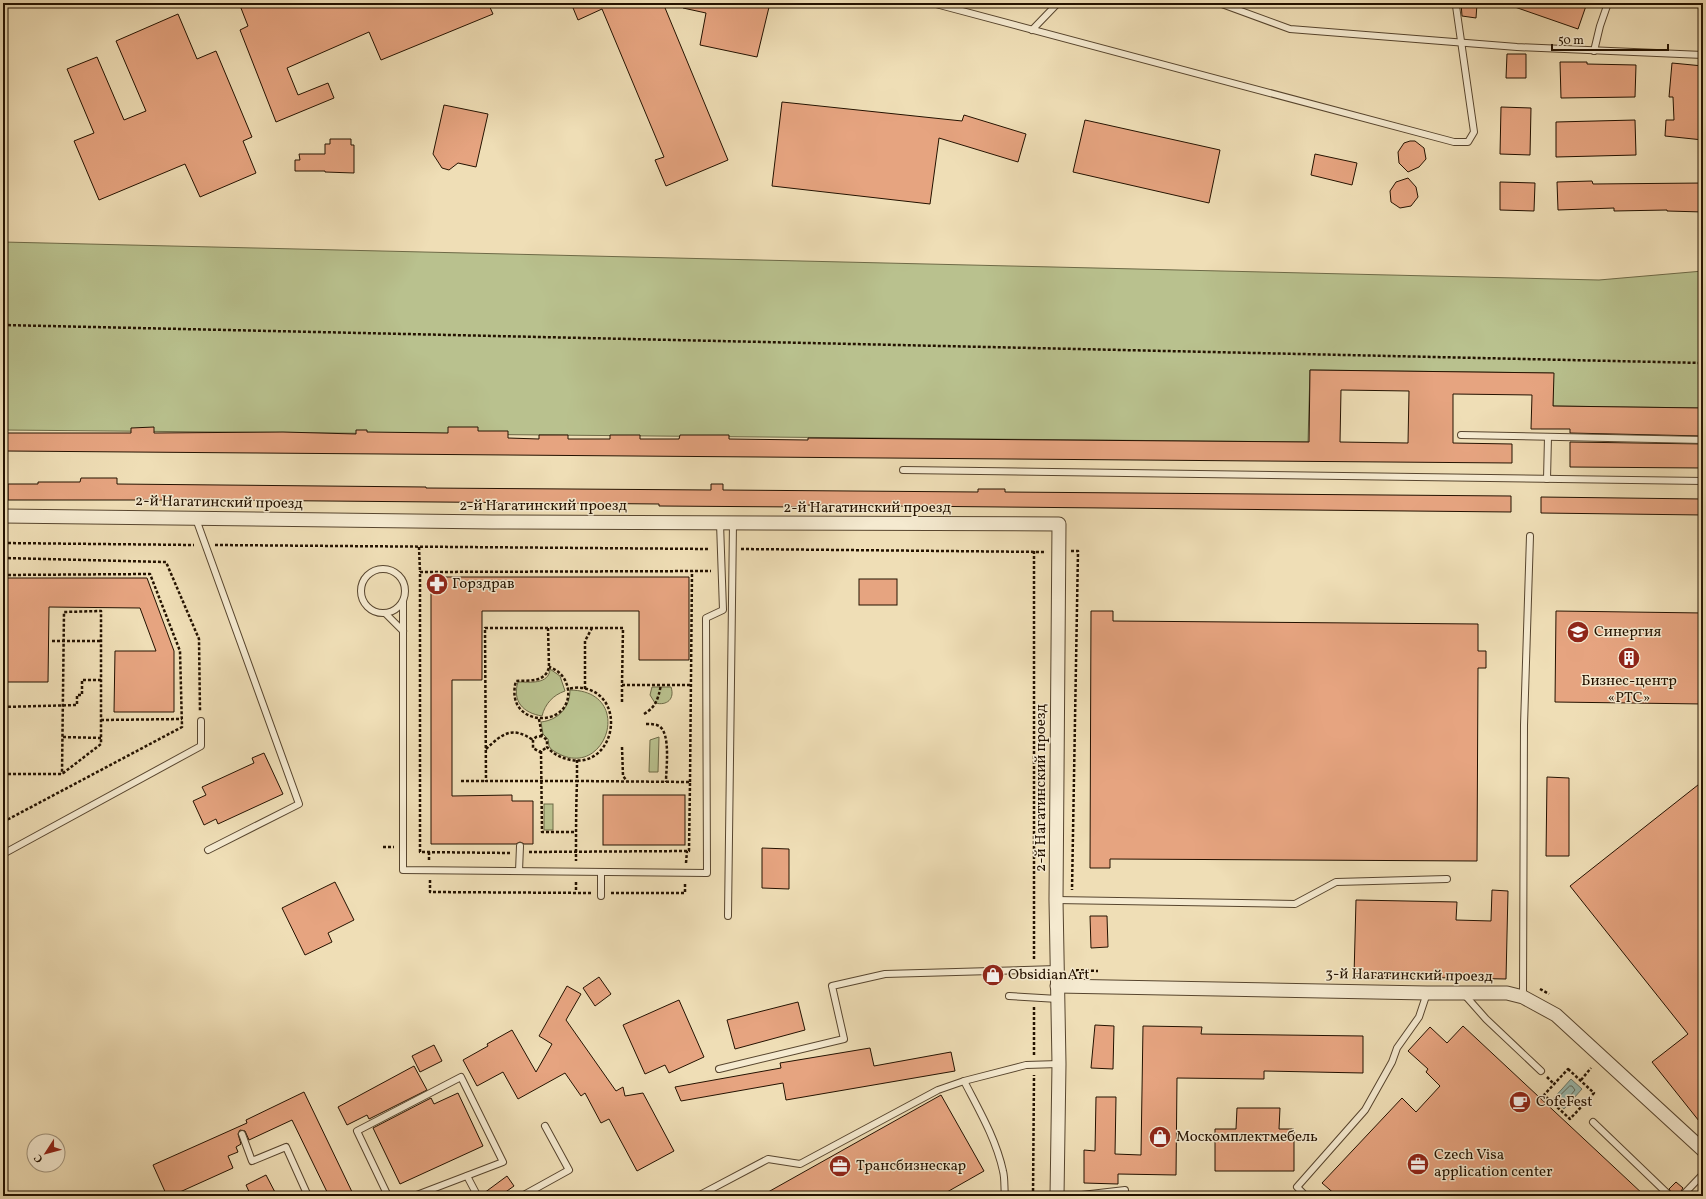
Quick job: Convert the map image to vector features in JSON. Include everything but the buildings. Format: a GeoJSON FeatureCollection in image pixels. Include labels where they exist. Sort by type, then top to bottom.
{"type":"FeatureCollection","features":[{"type":"Feature","properties":{"kind":"street","name":"2-й Нагатинский проезд"},"geometry":{"type":"LineString","coordinates":[[3,516],[720,523],[1059,524],[1056,900],[1058,993],[1057,1196]]}},
{"type":"Feature","properties":{"kind":"street","name":"3-й Нагатинский проезд"},"geometry":{"type":"LineString","coordinates":[[1058,993],[1506,992],[1523,997],[1556,1015],[1703,1150]]}},
{"type":"Feature","properties":{"kind":"lane"},"geometry":{"type":"LineString","coordinates":[[932,3],[1454,142],[1468,142],[1474,132],[1456,6]]}},
{"type":"Feature","properties":{"kind":"lane"},"geometry":{"type":"LineString","coordinates":[[1032,30],[1058,3]]}},
{"type":"Feature","properties":{"kind":"lane"},"geometry":{"type":"LineString","coordinates":[[1220,3],[1290,29],[1517,47],[1703,55]]}},
{"type":"Feature","properties":{"kind":"lane"},"geometry":{"type":"LineString","coordinates":[[1594,50],[1608,3]]}},
{"type":"Feature","properties":{"kind":"lane"},"geometry":{"type":"LineString","coordinates":[[1461,435],[1703,440]]}},
{"type":"Feature","properties":{"kind":"lane"},"geometry":{"type":"LineString","coordinates":[[1547,478],[1548,437]]}},
{"type":"Feature","properties":{"kind":"lane"},"geometry":{"type":"LineString","coordinates":[[904,470],[1703,481]]}},
{"type":"Feature","properties":{"kind":"lane"},"geometry":{"type":"LineString","coordinates":[[196,519],[299,804],[208,850]]}},
{"type":"Feature","properties":{"kind":"lane"},"geometry":{"type":"LineString","coordinates":[[403,602],[403,870],[708,873],[706,618],[723,610],[720,523]]}},
{"type":"Feature","properties":{"kind":"lane"},"geometry":{"type":"LineString","coordinates":[[728,916],[734,523]]}},
{"type":"Feature","properties":{"kind":"lane"},"geometry":{"type":"LineString","coordinates":[[1523,997],[1524,726],[1530,536]]}},
{"type":"Feature","properties":{"kind":"lane"},"geometry":{"type":"LineString","coordinates":[[384,569],[392,570],[398,574],[406,587],[406,595],[403,602],[398,608],[386,614],[373,612],[368,608],[361,596],[363,582],[371,572],[384,569]]}},
{"type":"Feature","properties":{"kind":"lane"},"geometry":{"type":"LineString","coordinates":[[386,614],[403,631]]}},
{"type":"Feature","properties":{"kind":"lane"},"geometry":{"type":"LineString","coordinates":[[3,854],[201,746],[201,722]]}},
{"type":"Feature","properties":{"kind":"lane"},"geometry":{"type":"LineString","coordinates":[[519,849],[519,871]]}},
{"type":"Feature","properties":{"kind":"lane"},"geometry":{"type":"LineString","coordinates":[[600,872],[601,894]]}},
{"type":"Feature","properties":{"kind":"lane"},"geometry":{"type":"LineString","coordinates":[[1056,900],[1295,904],[1336,882],[1446,879]]}},
{"type":"Feature","properties":{"kind":"lane"},"geometry":{"type":"LineString","coordinates":[[719,1069],[844,1039],[832,986],[885,974],[1057,969]]}},
{"type":"Feature","properties":{"kind":"lane"},"geometry":{"type":"LineString","coordinates":[[1462,992],[1486,1019],[1541,1071]]}},
{"type":"Feature","properties":{"kind":"lane"},"geometry":{"type":"LineString","coordinates":[[1009,996],[1034,998],[1058,993]]}},
{"type":"Feature","properties":{"kind":"lane"},"geometry":{"type":"LineString","coordinates":[[1306,1196],[1297,1187],[1365,1110],[1392,1062],[1397,1048],[1419,1017],[1427,993]]}},
{"type":"Feature","properties":{"kind":"lane"},"geometry":{"type":"LineString","coordinates":[[698,1196],[768,1159],[800,1164],[938,1090],[964,1081],[1026,1065],[1058,1064]]}},
{"type":"Feature","properties":{"kind":"lane"},"geometry":{"type":"LineString","coordinates":[[388,1196],[357,1131],[461,1076],[503,1162],[414,1196]]}},
{"type":"Feature","properties":{"kind":"lane"},"geometry":{"type":"LineString","coordinates":[[964,1081],[997,1147],[1003,1173],[1005,1196]]}},
{"type":"Feature","properties":{"kind":"lane"},"geometry":{"type":"LineString","coordinates":[[1593,1122],[1670,1196]]}},
{"type":"Feature","properties":{"kind":"lane"},"geometry":{"type":"LineString","coordinates":[[522,1196],[570,1170],[545,1126]]}},
{"type":"Feature","properties":{"kind":"lane"},"geometry":{"type":"LineString","coordinates":[[242,1134],[252,1161],[286,1147],[308,1196]]}},
{"type":"Feature","properties":{"kind":"lane"},"geometry":{"type":"LineString","coordinates":[[1682,1196],[1703,1174]]}},
{"type":"Feature","properties":{"kind":"lane"},"geometry":{"type":"LineString","coordinates":[[467,1176],[476,1193],[475,1196]]}},
{"type":"Feature","properties":{"kind":"lane"},"geometry":{"type":"LineString","coordinates":[[1073,1196],[1125,1190]]}},
{"type":"Feature","properties":{"kind":"path"},"geometry":{"type":"LineString","coordinates":[[3,325],[1703,363]]}},
{"type":"Feature","properties":{"kind":"path"},"geometry":{"type":"LineString","coordinates":[[3,544],[721,549]]}},
{"type":"Feature","properties":{"kind":"path"},"geometry":{"type":"LineString","coordinates":[[419,547],[420,852],[519,849],[576,852],[689,851],[692,571]]}},
{"type":"Feature","properties":{"kind":"path"},"geometry":{"type":"LineString","coordinates":[[733,549],[1078,551],[1072,900]]}},
{"type":"Feature","properties":{"kind":"path"},"geometry":{"type":"LineString","coordinates":[[1034,551],[1034,970]]}},
{"type":"Feature","properties":{"kind":"path"},"geometry":{"type":"LineString","coordinates":[[3,558],[166,562],[198,639],[201,722]]}},
{"type":"Feature","properties":{"kind":"path"},"geometry":{"type":"LineString","coordinates":[[420,572],[722,570]]}},
{"type":"Feature","properties":{"kind":"path"},"geometry":{"type":"LineString","coordinates":[[3,575],[150,574],[180,651],[182,719],[182,728],[3,822]]}},
{"type":"Feature","properties":{"kind":"path"},"geometry":{"type":"LineString","coordinates":[[3,774],[62,774],[101,744],[101,611],[64,612],[62,774]]}},
{"type":"Feature","properties":{"kind":"path"},"geometry":{"type":"LineString","coordinates":[[486,781],[485,628],[623,628],[622,702]]}},
{"type":"Feature","properties":{"kind":"path"},"geometry":{"type":"LineString","coordinates":[[548,628],[549,666],[544,676],[539,680],[516,681],[514,688],[516,701],[519,707],[530,717],[539,719],[552,717],[558,713],[567,701],[568,689],[564,677],[558,671],[549,666]]}},
{"type":"Feature","properties":{"kind":"path"},"geometry":{"type":"LineString","coordinates":[[585,689],[585,641],[592,628]]}},
{"type":"Feature","properties":{"kind":"path"},"geometry":{"type":"LineString","coordinates":[[52,641],[101,641]]}},
{"type":"Feature","properties":{"kind":"path"},"geometry":{"type":"LineString","coordinates":[[3,707],[77,705],[77,695],[82,695],[82,680],[101,680]]}},
{"type":"Feature","properties":{"kind":"path"},"geometry":{"type":"LineString","coordinates":[[622,685],[691,685]]}},
{"type":"Feature","properties":{"kind":"path"},"geometry":{"type":"LineString","coordinates":[[644,714],[652,709],[657,703],[662,685]]}},
{"type":"Feature","properties":{"kind":"path"},"geometry":{"type":"LineString","coordinates":[[539,719],[542,736],[547,740],[547,747],[556,755],[565,759],[577,760],[591,757],[599,752],[605,745],[611,728],[612,719],[605,702],[598,696],[585,689],[568,689]]}},
{"type":"Feature","properties":{"kind":"path"},"geometry":{"type":"LineString","coordinates":[[101,720],[182,719]]}},
{"type":"Feature","properties":{"kind":"path"},"geometry":{"type":"LineString","coordinates":[[646,724],[659,726],[664,730],[666,737],[666,782]]}},
{"type":"Feature","properties":{"kind":"path"},"geometry":{"type":"LineString","coordinates":[[486,748],[497,738],[510,732],[518,732],[533,740]]}},
{"type":"Feature","properties":{"kind":"path"},"geometry":{"type":"LineString","coordinates":[[533,740],[536,737],[542,736]]}},
{"type":"Feature","properties":{"kind":"path"},"geometry":{"type":"LineString","coordinates":[[63,737],[101,738]]}},
{"type":"Feature","properties":{"kind":"path"},"geometry":{"type":"LineString","coordinates":[[533,740],[533,748],[536,751],[542,751],[547,747]]}},
{"type":"Feature","properties":{"kind":"path"},"geometry":{"type":"LineString","coordinates":[[622,747],[623,776],[627,782]]}},
{"type":"Feature","properties":{"kind":"path"},"geometry":{"type":"LineString","coordinates":[[542,751],[542,832],[576,832]]}},
{"type":"Feature","properties":{"kind":"path"},"geometry":{"type":"LineString","coordinates":[[576,892],[577,760]]}},
{"type":"Feature","properties":{"kind":"path"},"geometry":{"type":"LineString","coordinates":[[461,781],[690,782]]}},
{"type":"Feature","properties":{"kind":"path"},"geometry":{"type":"LineString","coordinates":[[429,852],[430,892],[576,892],[601,894],[685,893],[686,851]]}},
{"type":"Feature","properties":{"kind":"path"},"geometry":{"type":"LineString","coordinates":[[1071,962],[1071,970]]}},
{"type":"Feature","properties":{"kind":"path"},"geometry":{"type":"LineString","coordinates":[[1033,1196],[1034,998]]}},
{"type":"Feature","properties":{"kind":"path"},"geometry":{"type":"LineString","coordinates":[[1581,1080],[1591,1068]]}},
{"type":"Feature","properties":{"kind":"path"},"geometry":{"type":"LineString","coordinates":[[1568,1069],[1581,1080],[1594,1093],[1570,1119],[1544,1095],[1568,1069]]}},
{"type":"Feature","properties":{"kind":"green space"},"geometry":{"type":"Polygon","coordinates":[[[3,242],[1599,280],[1703,271],[1703,408],[1553,406],[1553,373],[1310,370],[1308,442],[3,430],[3,242]]]}},
{"type":"Feature","properties":{"kind":"green space"},"geometry":{"type":"Polygon","coordinates":[[[550,669],[560,676],[565,691],[550,700],[542,716],[529,712],[524,709],[518,700],[518,682],[538,682],[546,678],[550,669]]]}},
{"type":"Feature","properties":{"kind":"green space"},"geometry":{"type":"Polygon","coordinates":[[[652,687],[671,687],[672,695],[669,701],[659,704],[655,703],[650,695],[652,687]]]}},
{"type":"Feature","properties":{"kind":"green space"},"geometry":{"type":"Polygon","coordinates":[[[570,690],[591,694],[603,705],[608,719],[606,734],[598,748],[586,756],[570,758],[551,749],[548,739],[543,734],[541,722],[553,719],[562,712],[568,702],[570,690]]]}},
{"type":"Feature","properties":{"kind":"green space"},"geometry":{"type":"Polygon","coordinates":[[[659,737],[658,772],[649,772],[650,740],[659,737]]]}},
{"type":"Feature","properties":{"kind":"green space"},"geometry":{"type":"Polygon","coordinates":[[[544,804],[553,804],[553,830],[544,830],[544,804]]]}},
{"type":"Feature","properties":{"kind":"water"},"geometry":{"type":"Polygon","coordinates":[[[1571,1079],[1582,1089],[1564,1109],[1553,1099],[1571,1079]]]}},
{"type":"Feature","properties":{"kind":"place","name":"Горздрав"},"geometry":{"type":"Point","coordinates":[437,584]}},
{"type":"Feature","properties":{"kind":"place","name":"Синергия"},"geometry":{"type":"Point","coordinates":[1578,632]}},
{"type":"Feature","properties":{"kind":"place","name":"Бизнес-центр «РТС»"},"geometry":{"type":"Point","coordinates":[1629,658]}},
{"type":"Feature","properties":{"kind":"place","name":"ObsidianArt"},"geometry":{"type":"Point","coordinates":[993,975]}},
{"type":"Feature","properties":{"kind":"place","name":"CofeFest"},"geometry":{"type":"Point","coordinates":[1520,1102]}},
{"type":"Feature","properties":{"kind":"place","name":"Москомплектмебель"},"geometry":{"type":"Point","coordinates":[1160,1137]}},
{"type":"Feature","properties":{"kind":"place","name":"Czech Visa application center"},"geometry":{"type":"Point","coordinates":[1418,1164]}},
{"type":"Feature","properties":{"kind":"place","name":"Трансбизнескар"},"geometry":{"type":"Point","coordinates":[840,1166]}}]}
